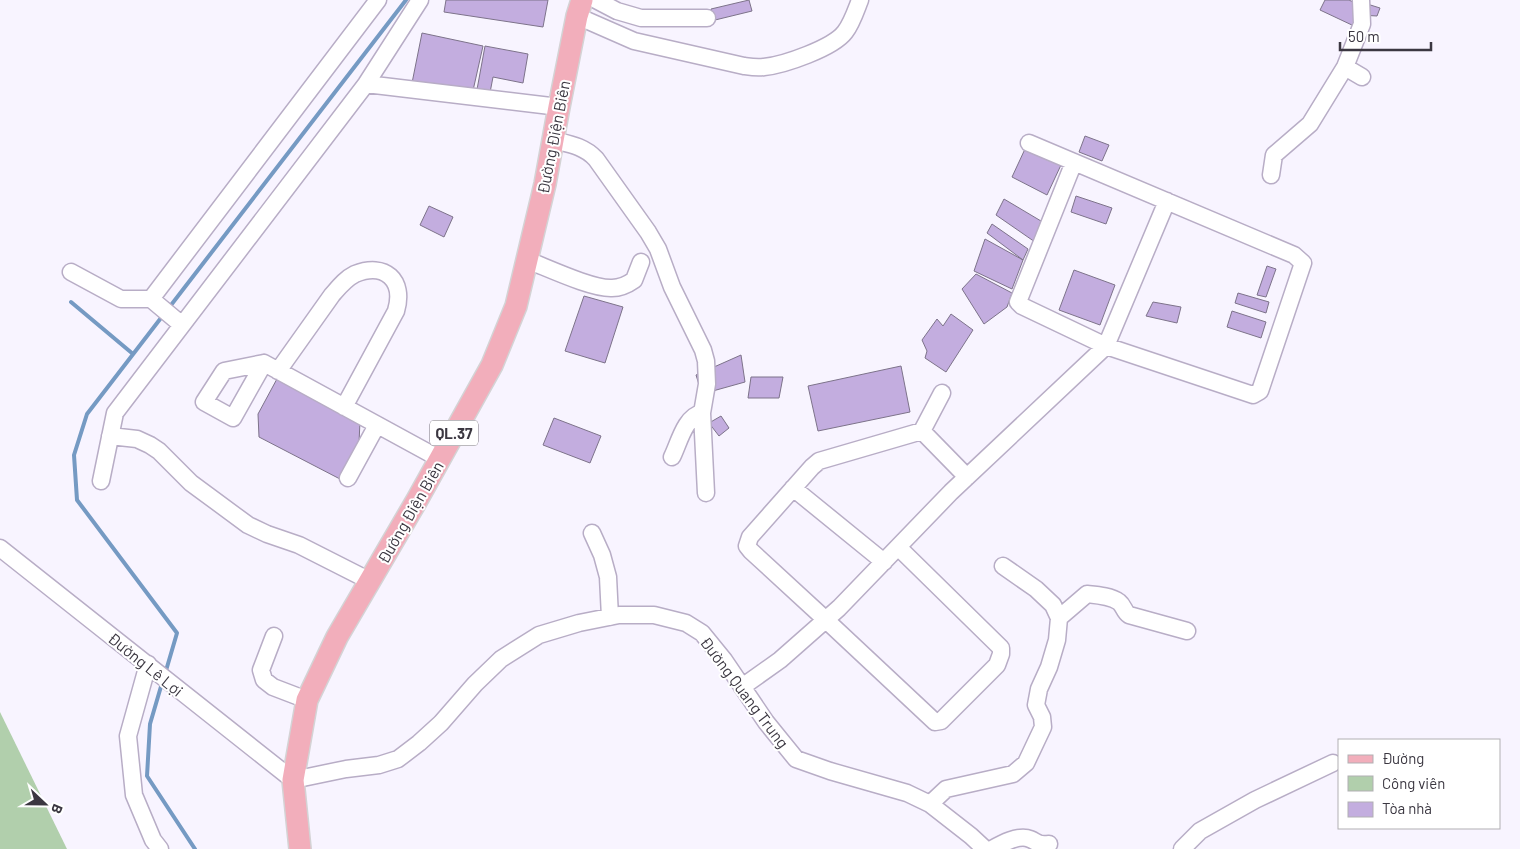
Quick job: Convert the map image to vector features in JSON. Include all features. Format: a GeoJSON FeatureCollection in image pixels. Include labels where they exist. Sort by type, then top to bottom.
{"type":"FeatureCollection","features":[{"type":"Feature","properties":{"kind":"main road","name":"Đường Điện Biên"},"geometry":{"type":"LineString","coordinates":[[300,849],[293,780],[306,700],[337,637],[440,459],[492,364],[516,306],[545,184],[580,8]]}},
{"type":"Feature","properties":{"kind":"street"},"geometry":{"type":"LineString","coordinates":[[153,301],[378,0]]}},
{"type":"Feature","properties":{"kind":"street"},"geometry":{"type":"LineString","coordinates":[[101,481],[115,413],[180,324],[366,84],[420,0]]}},
{"type":"Feature","properties":{"kind":"street"},"geometry":{"type":"LineString","coordinates":[[596,0],[617,11],[641,18],[708,18]]}},
{"type":"Feature","properties":{"kind":"street"},"geometry":{"type":"LineString","coordinates":[[580,8],[634,41],[758,68],[774,65],[824,48],[836,41],[850,25],[860,0]]}},
{"type":"Feature","properties":{"kind":"street"},"geometry":{"type":"LineString","coordinates":[[1271,175],[1274,155],[1310,124],[1345,67],[1362,24],[1361,0]]}},
{"type":"Feature","properties":{"kind":"street"},"geometry":{"type":"LineString","coordinates":[[1345,67],[1362,77]]}},
{"type":"Feature","properties":{"kind":"street"},"geometry":{"type":"LineString","coordinates":[[366,84],[559,107]]}},
{"type":"Feature","properties":{"kind":"street"},"geometry":{"type":"LineString","coordinates":[[553,140],[581,147],[596,158],[658,249],[672,287],[703,350],[706,362],[707,384],[702,413],[706,493]]}},
{"type":"Feature","properties":{"kind":"street"},"geometry":{"type":"LineString","coordinates":[[1029,143],[1167,201],[1294,255],[1303,263],[1260,391],[1253,395],[1106,346],[1022,306],[1018,302],[1074,162]]}},
{"type":"Feature","properties":{"kind":"street"},"geometry":{"type":"LineString","coordinates":[[742,686],[780,660],[826,620],[967,477],[1106,346],[1167,201]]}},
{"type":"Feature","properties":{"kind":"street"},"geometry":{"type":"LineString","coordinates":[[527,260],[581,281],[612,288],[620,287],[634,280],[641,262]]}},
{"type":"Feature","properties":{"kind":"street"},"geometry":{"type":"LineString","coordinates":[[344,407],[396,311],[399,299],[398,289],[396,282],[388,274],[373,270],[355,274],[342,283],[271,367],[344,407],[377,425],[440,459]]}},
{"type":"Feature","properties":{"kind":"street"},"geometry":{"type":"LineString","coordinates":[[72,272],[120,298],[153,301],[180,324]]}},
{"type":"Feature","properties":{"kind":"street"},"geometry":{"type":"LineString","coordinates":[[898,548],[1001,648],[997,665],[941,721],[935,722],[751,552],[747,546],[750,537],[819,461],[922,431],[942,393]]}},
{"type":"Feature","properties":{"kind":"street"},"geometry":{"type":"LineString","coordinates":[[672,457],[689,422],[696,414],[702,413]]}},
{"type":"Feature","properties":{"kind":"street"},"geometry":{"type":"LineString","coordinates":[[348,478],[377,425]]}},
{"type":"Feature","properties":{"kind":"street"},"geometry":{"type":"LineString","coordinates":[[922,431],[967,477]]}},
{"type":"Feature","properties":{"kind":"street"},"geometry":{"type":"LineString","coordinates":[[110,436],[138,439],[150,445],[159,451],[191,483],[248,525],[299,545],[370,581]]}},
{"type":"Feature","properties":{"kind":"street"},"geometry":{"type":"LineString","coordinates":[[793,488],[884,562]]}},
{"type":"Feature","properties":{"kind":"street"},"geometry":{"type":"LineString","coordinates":[[592,532],[602,555],[608,577],[610,617]]}},
{"type":"Feature","properties":{"kind":"street","name":"Đường Lê Lợi"},"geometry":{"type":"LineString","coordinates":[[3,554],[148,664],[293,780]]}},
{"type":"Feature","properties":{"kind":"street"},"geometry":{"type":"LineString","coordinates":[[930,804],[946,789],[1013,774],[1026,763],[1043,728],[1042,717],[1036,705],[1039,689],[1049,667],[1057,640],[1059,618],[1053,605],[1036,589],[1003,566]]}},
{"type":"Feature","properties":{"kind":"street"},"geometry":{"type":"LineString","coordinates":[[1059,618],[1087,594],[1099,594],[1119,602],[1129,615],[1187,631]]}},
{"type":"Feature","properties":{"kind":"street","name":"Đường Quang Trung"},"geometry":{"type":"LineString","coordinates":[[293,780],[346,769],[379,765],[398,759],[441,723],[475,684],[501,659],[539,635],[579,623],[618,615],[654,615],[686,624],[702,633],[742,686],[766,722],[796,759],[830,771],[907,793],[930,804],[985,849]]}},
{"type":"Feature","properties":{"kind":"street"},"geometry":{"type":"LineString","coordinates":[[274,636],[261,670],[264,680],[273,687],[306,700]]}},
{"type":"Feature","properties":{"kind":"street"},"geometry":{"type":"LineString","coordinates":[[148,664],[128,736],[134,795],[153,840],[160,849]]}},
{"type":"Feature","properties":{"kind":"street"},"geometry":{"type":"LineString","coordinates":[[1182,849],[1200,831],[1255,800],[1333,762]]}},
{"type":"Feature","properties":{"kind":"street"},"geometry":{"type":"LineString","coordinates":[[992,849],[1004,843],[1024,838],[1031,839],[1041,845],[1049,844]]}},
{"type":"Feature","properties":{"kind":"green space"},"geometry":{"type":"Polygon","coordinates":[[[0,712],[67,849],[0,849],[0,712]]]}},
{"type":"Feature","properties":{"kind":"building"},"geometry":{"type":"Polygon","coordinates":[[[446,0],[548,0],[543,27],[444,12],[446,0]]]}},
{"type":"Feature","properties":{"kind":"building"},"geometry":{"type":"Polygon","coordinates":[[[749,0],[752,11],[711,21],[711,9],[749,0]]]}},
{"type":"Feature","properties":{"kind":"building"},"geometry":{"type":"Polygon","coordinates":[[[1325,0],[1349,0],[1380,8],[1377,16],[1360,15],[1354,26],[1320,10],[1325,0]]]}},
{"type":"Feature","properties":{"kind":"building"},"geometry":{"type":"Polygon","coordinates":[[[422,33],[483,46],[472,95],[412,83],[422,33]]]}},
{"type":"Feature","properties":{"kind":"building"},"geometry":{"type":"Polygon","coordinates":[[[485,46],[528,54],[523,83],[493,77],[489,98],[476,95],[485,46]]]}},
{"type":"Feature","properties":{"kind":"building"},"geometry":{"type":"Polygon","coordinates":[[[1085,136],[1109,145],[1102,161],[1079,152],[1085,136]]]}},
{"type":"Feature","properties":{"kind":"building"},"geometry":{"type":"Polygon","coordinates":[[[1025,149],[1061,165],[1047,195],[1012,177],[1025,149]]]}},
{"type":"Feature","properties":{"kind":"building"},"geometry":{"type":"Polygon","coordinates":[[[1076,196],[1112,208],[1106,224],[1071,212],[1076,196]]]}},
{"type":"Feature","properties":{"kind":"building"},"geometry":{"type":"Polygon","coordinates":[[[1004,199],[1041,221],[1035,242],[996,215],[1004,199]]]}},
{"type":"Feature","properties":{"kind":"building"},"geometry":{"type":"Polygon","coordinates":[[[429,206],[453,217],[444,237],[420,225],[429,206]]]}},
{"type":"Feature","properties":{"kind":"building"},"geometry":{"type":"Polygon","coordinates":[[[992,224],[1028,249],[1023,260],[987,233],[992,224]]]}},
{"type":"Feature","properties":{"kind":"building"},"geometry":{"type":"Polygon","coordinates":[[[985,239],[1023,260],[1012,289],[974,271],[985,239]]]}},
{"type":"Feature","properties":{"kind":"building"},"geometry":{"type":"Polygon","coordinates":[[[1267,266],[1276,269],[1266,297],[1257,295],[1267,266]]]}},
{"type":"Feature","properties":{"kind":"building"},"geometry":{"type":"Polygon","coordinates":[[[1074,270],[1115,285],[1100,325],[1059,310],[1074,270]]]}},
{"type":"Feature","properties":{"kind":"building"},"geometry":{"type":"Polygon","coordinates":[[[976,274],[1012,293],[1007,307],[984,324],[962,289],[976,274]]]}},
{"type":"Feature","properties":{"kind":"building"},"geometry":{"type":"Polygon","coordinates":[[[1238,293],[1269,302],[1266,313],[1235,303],[1238,293]]]}},
{"type":"Feature","properties":{"kind":"building"},"geometry":{"type":"Polygon","coordinates":[[[584,296],[623,307],[605,363],[565,351],[584,296]]]}},
{"type":"Feature","properties":{"kind":"building"},"geometry":{"type":"Polygon","coordinates":[[[1153,302],[1181,307],[1177,323],[1146,316],[1153,302]]]}},
{"type":"Feature","properties":{"kind":"building"},"geometry":{"type":"Polygon","coordinates":[[[1232,311],[1266,322],[1261,338],[1227,327],[1232,311]]]}},
{"type":"Feature","properties":{"kind":"building"},"geometry":{"type":"Polygon","coordinates":[[[951,314],[973,330],[946,372],[925,358],[927,351],[922,340],[937,319],[943,326],[951,314]]]}},
{"type":"Feature","properties":{"kind":"building"},"geometry":{"type":"Polygon","coordinates":[[[741,355],[745,382],[702,394],[696,375],[741,355]]]}},
{"type":"Feature","properties":{"kind":"building"},"geometry":{"type":"Polygon","coordinates":[[[901,366],[910,412],[818,431],[808,386],[901,366]]]}},
{"type":"Feature","properties":{"kind":"building"},"geometry":{"type":"Polygon","coordinates":[[[278,377],[360,421],[359,443],[340,479],[259,437],[258,414],[278,377]]]}},
{"type":"Feature","properties":{"kind":"building"},"geometry":{"type":"Polygon","coordinates":[[[751,377],[783,377],[779,398],[748,398],[751,377]]]}},
{"type":"Feature","properties":{"kind":"building"},"geometry":{"type":"Polygon","coordinates":[[[721,416],[729,428],[719,436],[709,423],[721,416]]]}},
{"type":"Feature","properties":{"kind":"building"},"geometry":{"type":"Polygon","coordinates":[[[554,418],[601,436],[590,463],[543,445],[554,418]]]}},
{"type":"Feature","properties":{"kind":"waterway"},"geometry":{"type":"LineString","coordinates":[[168,309],[406,0]]}},
{"type":"Feature","properties":{"kind":"waterway"},"geometry":{"type":"LineString","coordinates":[[71,302],[133,354]]}},
{"type":"Feature","properties":{"kind":"waterway"},"geometry":{"type":"LineString","coordinates":[[164,314],[87,414],[74,455],[77,500],[177,633],[165,674]]}},
{"type":"Feature","properties":{"kind":"waterway"},"geometry":{"type":"LineString","coordinates":[[162,683],[150,724],[147,776],[195,849]]}}]}
